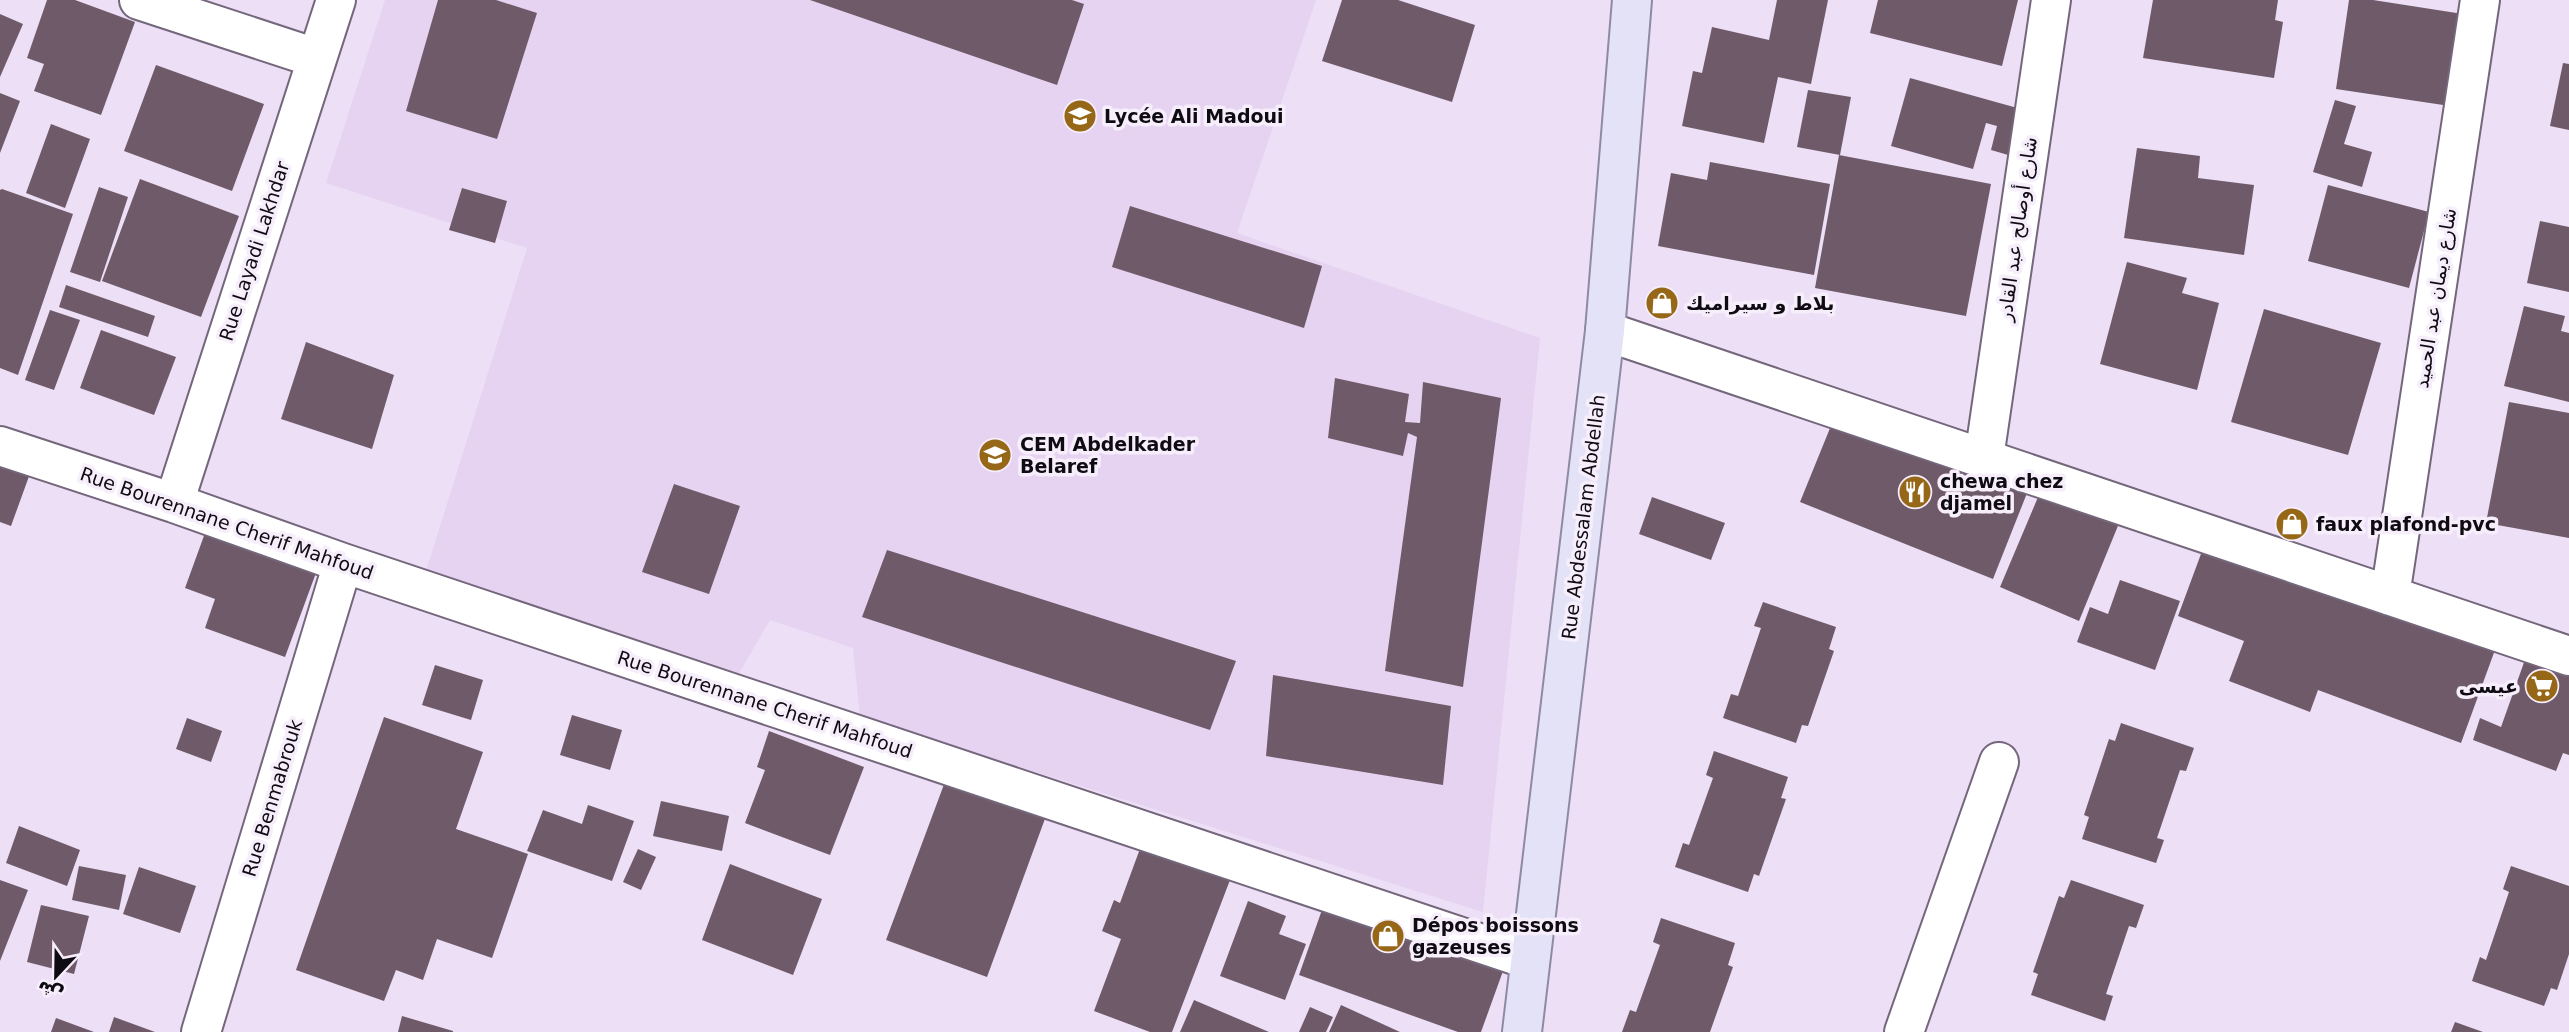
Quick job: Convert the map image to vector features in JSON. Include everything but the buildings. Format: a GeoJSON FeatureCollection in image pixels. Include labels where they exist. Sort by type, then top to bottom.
{"type":"FeatureCollection","features":[{"type":"Feature","properties":{"kind":"main road","name":"Rue Abdessalam Abdellah"},"geometry":{"type":"LineString","coordinates":[[1522,1032],[1605,331],[1632,0]]}},
{"type":"Feature","properties":{"kind":"street"},"geometry":{"type":"LineString","coordinates":[[139,0],[316,58]]}},
{"type":"Feature","properties":{"kind":"street","name":"Rue Layadi Lakhdar"},"geometry":{"type":"LineString","coordinates":[[174,503],[336,0]]}},
{"type":"Feature","properties":{"kind":"street","name":"شارع أوصالح عبد القادر"},"geometry":{"type":"LineString","coordinates":[[1984,458],[2051,0]]}},
{"type":"Feature","properties":{"kind":"street","name":"شارع ديمان عبد الحميد"},"geometry":{"type":"LineString","coordinates":[[2390,596],[2480,0]]}},
{"type":"Feature","properties":{"kind":"street"},"geometry":{"type":"LineString","coordinates":[[1605,331],[2569,656]]}},
{"type":"Feature","properties":{"kind":"street","name":"Rue Bourennane Cherif Mahfoud"},"geometry":{"type":"LineString","coordinates":[[0,446],[1530,960]]}},
{"type":"Feature","properties":{"kind":"street","name":"Rue Benmabrouk"},"geometry":{"type":"LineString","coordinates":[[201,1032],[343,563]]}},
{"type":"Feature","properties":{"kind":"street"},"geometry":{"type":"LineString","coordinates":[[1904,1032],[1999,762]]}},
{"type":"Feature","properties":{"kind":"shaded area","name":"CEM Abdelkader Belaref"},"geometry":{"type":"Polygon","coordinates":[[[385,0],[1316,0],[1237,233],[1540,338],[1483,912],[860,717],[853,648],[770,620],[737,677],[426,571],[527,248],[326,183],[385,0]]]}},
{"type":"Feature","properties":{"kind":"place","name":"Lycée Ali Madoui"},"geometry":{"type":"Point","coordinates":[1080,116]}},
{"type":"Feature","properties":{"kind":"place","name":"بلاط و سيراميك"},"geometry":{"type":"Point","coordinates":[1662,303]}},
{"type":"Feature","properties":{"kind":"place","name":"CEM Abdelkader Belaref"},"geometry":{"type":"Point","coordinates":[995,455]}},
{"type":"Feature","properties":{"kind":"place","name":"chewa chez djamel"},"geometry":{"type":"Point","coordinates":[1915,492]}},
{"type":"Feature","properties":{"kind":"place","name":"faux plafond-pvc"},"geometry":{"type":"Point","coordinates":[2292,524]}},
{"type":"Feature","properties":{"kind":"place","name":"عيسى"},"geometry":{"type":"Point","coordinates":[2542,686]}},
{"type":"Feature","properties":{"kind":"place","name":"Dépos boissons gazeuses"},"geometry":{"type":"Point","coordinates":[1388,936]}}]}
